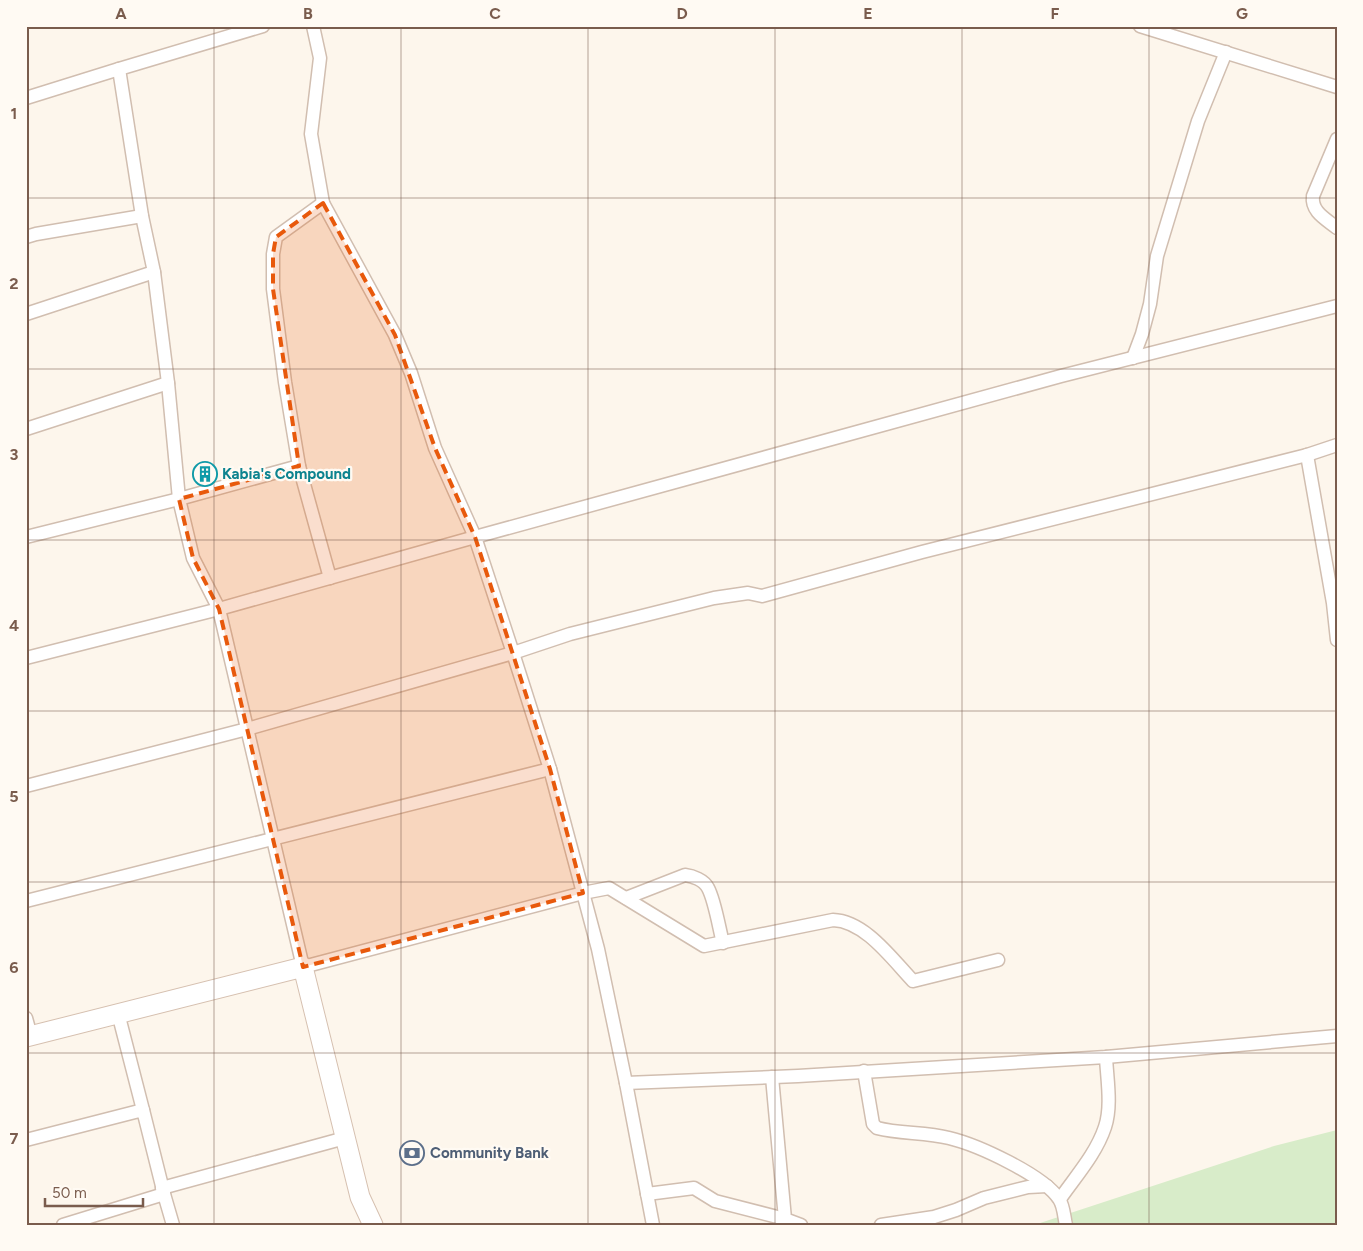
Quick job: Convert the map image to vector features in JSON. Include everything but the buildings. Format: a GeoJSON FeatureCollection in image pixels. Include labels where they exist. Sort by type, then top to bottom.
{"type":"FeatureCollection","features":[{"type":"Feature","properties":{"kind":"street"},"geometry":{"type":"LineString","coordinates":[[26,98],[263,26]]}},
{"type":"Feature","properties":{"kind":"street"},"geometry":{"type":"LineString","coordinates":[[313,26],[320,58],[311,134],[323,203],[395,335],[411,373],[434,448],[475,537],[513,653],[550,769],[598,949],[653,1225]]}},
{"type":"Feature","properties":{"kind":"street"},"geometry":{"type":"LineString","coordinates":[[1140,26],[1169,30],[1226,52],[1337,86]]}},
{"type":"Feature","properties":{"kind":"street"},"geometry":{"type":"LineString","coordinates":[[1133,358],[1150,304],[1157,256],[1198,121],[1226,52]]}},
{"type":"Feature","properties":{"kind":"street"},"geometry":{"type":"LineString","coordinates":[[119,69],[142,216],[154,272],[168,383],[179,499],[193,558],[219,609],[360,1197],[372,1225]]}},
{"type":"Feature","properties":{"kind":"street"},"geometry":{"type":"LineString","coordinates":[[1337,139],[1313,196],[1312,204],[1316,211],[1337,228]]}},
{"type":"Feature","properties":{"kind":"street"},"geometry":{"type":"LineString","coordinates":[[323,203],[276,237],[273,254],[273,289],[285,382],[299,466],[330,578]]}},
{"type":"Feature","properties":{"kind":"street"},"geometry":{"type":"LineString","coordinates":[[26,237],[142,216]]}},
{"type":"Feature","properties":{"kind":"street"},"geometry":{"type":"LineString","coordinates":[[26,314],[154,272]]}},
{"type":"Feature","properties":{"kind":"street"},"geometry":{"type":"LineString","coordinates":[[26,658],[219,609],[475,537],[1133,358],[1337,306]]}},
{"type":"Feature","properties":{"kind":"street"},"geometry":{"type":"LineString","coordinates":[[26,429],[168,383]]}},
{"type":"Feature","properties":{"kind":"street"},"geometry":{"type":"LineString","coordinates":[[26,786],[247,729],[513,653],[570,634],[714,598],[748,593],[762,596],[922,552],[1337,446]]}},
{"type":"Feature","properties":{"kind":"street"},"geometry":{"type":"LineString","coordinates":[[1307,454],[1333,603],[1337,640]]}},
{"type":"Feature","properties":{"kind":"street"},"geometry":{"type":"LineString","coordinates":[[26,537],[179,499],[299,466]]}},
{"type":"Feature","properties":{"kind":"street"},"geometry":{"type":"LineString","coordinates":[[26,901],[550,769]]}},
{"type":"Feature","properties":{"kind":"street"},"geometry":{"type":"LineString","coordinates":[[626,898],[685,875],[701,880],[708,887],[723,943]]}},
{"type":"Feature","properties":{"kind":"street"},"geometry":{"type":"LineString","coordinates":[[28,1030],[118,1013],[304,967],[583,893],[609,888],[704,946],[833,920],[842,920],[853,925],[874,940],[912,981],[998,960]]}},
{"type":"Feature","properties":{"kind":"street"},"geometry":{"type":"LineString","coordinates":[[118,1013],[173,1225]]}},
{"type":"Feature","properties":{"kind":"street"},"geometry":{"type":"LineString","coordinates":[[626,1083],[772,1077],[1106,1057],[1337,1036]]}},
{"type":"Feature","properties":{"kind":"street"},"geometry":{"type":"LineString","coordinates":[[1060,1199],[1088,1160],[1105,1126],[1108,1104],[1106,1057]]}},
{"type":"Feature","properties":{"kind":"street"},"geometry":{"type":"LineString","coordinates":[[864,1071],[873,1124],[877,1128],[949,1138],[1002,1159],[1029,1174],[1060,1199],[1066,1225]]}},
{"type":"Feature","properties":{"kind":"street"},"geometry":{"type":"LineString","coordinates":[[772,1077],[785,1219]]}},
{"type":"Feature","properties":{"kind":"street"},"geometry":{"type":"LineString","coordinates":[[26,1140],[144,1110]]}},
{"type":"Feature","properties":{"kind":"street"},"geometry":{"type":"LineString","coordinates":[[63,1225],[163,1191],[346,1138]]}},
{"type":"Feature","properties":{"kind":"street"},"geometry":{"type":"LineString","coordinates":[[881,1225],[934,1217],[984,1198],[1028,1186],[1046,1186]]}},
{"type":"Feature","properties":{"kind":"street"},"geometry":{"type":"LineString","coordinates":[[647,1194],[694,1188],[715,1201],[801,1225]]}},
{"type":"Feature","properties":{"kind":"highlighted area"},"geometry":{"type":"Polygon","coordinates":[[[323,203],[395,335],[435,448],[475,537],[550,769],[583,893],[303,967],[219,609],[193,558],[179,499],[299,466],[273,289],[273,254],[276,237],[323,203]]]}},
{"type":"Feature","properties":{"kind":"green space"},"geometry":{"type":"Polygon","coordinates":[[[1337,1130],[1337,1225],[1034,1225],[1274,1146],[1337,1130]]]}},
{"type":"Feature","properties":{"kind":"place","name":"Kabia's Compound"},"geometry":{"type":"Point","coordinates":[205,474]}},
{"type":"Feature","properties":{"kind":"place","name":"Community Bank"},"geometry":{"type":"Point","coordinates":[412,1153]}}]}
